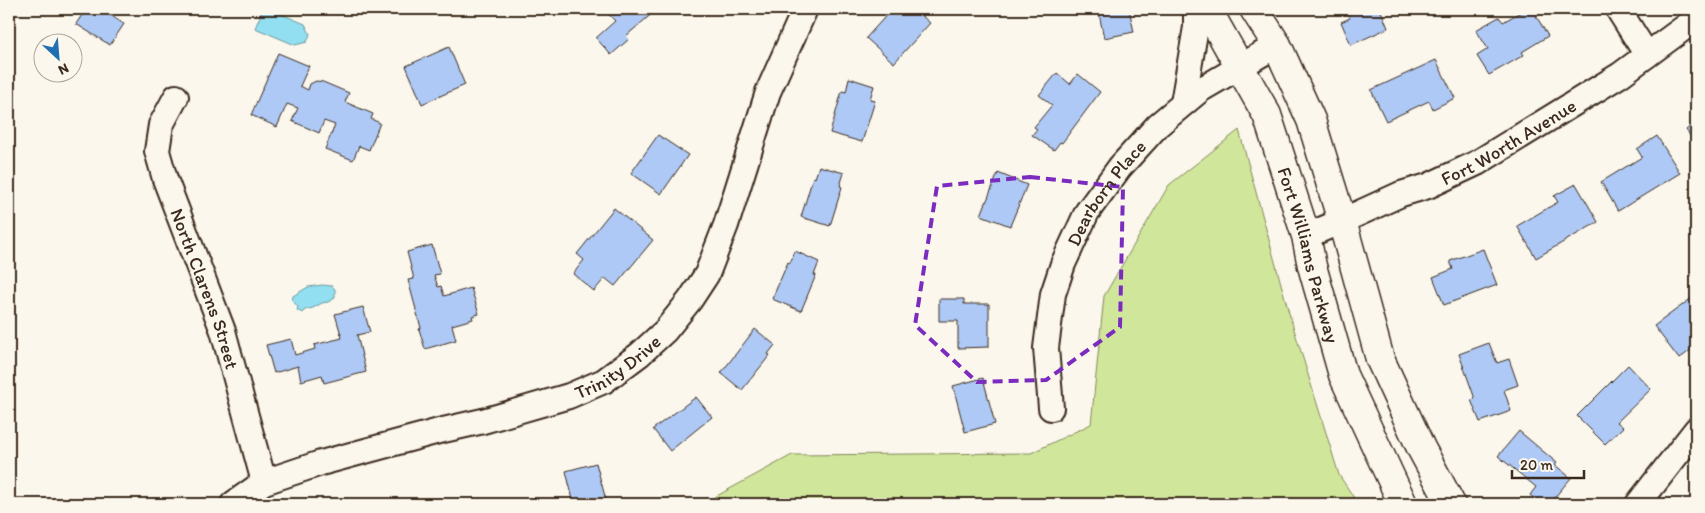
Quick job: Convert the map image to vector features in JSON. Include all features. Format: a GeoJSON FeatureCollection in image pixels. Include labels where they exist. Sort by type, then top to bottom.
{"type":"FeatureCollection","features":[{"type":"Feature","properties":{"kind":"street","name":"Trinity Drive"},"geometry":{"type":"LineString","coordinates":[[233,504],[264,482],[321,463],[483,421],[569,396],[604,380],[640,354],[665,331],[690,300],[707,274],[726,225],[768,92],[806,9]]}},
{"type":"Feature","properties":{"kind":"street"},"geometry":{"type":"LineString","coordinates":[[1183,103],[1196,27],[1196,9]]}},
{"type":"Feature","properties":{"kind":"street","name":"Fort Williams Parkway"},"geometry":{"type":"LineString","coordinates":[[1207,9],[1267,115],[1306,236],[1312,266],[1343,375],[1403,504]]}},
{"type":"Feature","properties":{"kind":"street"},"geometry":{"type":"LineString","coordinates":[[1254,9],[1277,45],[1311,120],[1342,221],[1380,359],[1421,448],[1451,504]]}},
{"type":"Feature","properties":{"kind":"street"},"geometry":{"type":"LineString","coordinates":[[1618,9],[1647,55]]}},
{"type":"Feature","properties":{"kind":"street","name":"Fort Worth Avenue"},"geometry":{"type":"LineString","coordinates":[[1306,236],[1401,194],[1428,186],[1477,163],[1612,80],[1696,19]]}},
{"type":"Feature","properties":{"kind":"street","name":"Dearborn Place"},"geometry":{"type":"LineString","coordinates":[[1051,408],[1046,348],[1053,294],[1063,264],[1087,212],[1120,167],[1158,125],[1183,103],[1200,90],[1277,45]]}},
{"type":"Feature","properties":{"kind":"street","name":"North Clarens Street"},"geometry":{"type":"LineString","coordinates":[[176,96],[161,125],[157,151],[165,179],[223,331],[264,482]]}},
{"type":"Feature","properties":{"kind":"street"},"geometry":{"type":"LineString","coordinates":[[1638,504],[1696,430]]}},
{"type":"Feature","properties":{"kind":"highlighted area"},"geometry":{"type":"Polygon","coordinates":[[[1030,177],[1123,187],[1120,327],[1046,380],[977,382],[915,325],[937,186],[1030,177]]]}},
{"type":"Feature","properties":{"kind":"green space"},"geometry":{"type":"Polygon","coordinates":[[[1239,130],[1289,313],[1339,475],[1358,504],[702,504],[792,455],[1031,453],[1091,424],[1104,296],[1169,185],[1239,130]]]}},
{"type":"Feature","properties":{"kind":"water"},"geometry":{"type":"Polygon","coordinates":[[[263,9],[269,9],[305,24],[310,34],[307,42],[295,45],[255,28],[263,9]]]}},
{"type":"Feature","properties":{"kind":"water"},"geometry":{"type":"Polygon","coordinates":[[[332,286],[335,289],[335,298],[302,313],[297,310],[298,307],[292,300],[293,296],[308,287],[332,286]]]}},
{"type":"Feature","properties":{"kind":"building"},"geometry":{"type":"Polygon","coordinates":[[[86,9],[101,9],[124,24],[110,45],[76,24],[86,9]]]}},
{"type":"Feature","properties":{"kind":"building"},"geometry":{"type":"Polygon","coordinates":[[[604,9],[653,9],[655,11],[626,36],[629,39],[611,55],[596,38],[615,21],[604,9]]]}},
{"type":"Feature","properties":{"kind":"building"},"geometry":{"type":"Polygon","coordinates":[[[892,9],[914,9],[930,23],[894,63],[866,38],[892,9]]]}},
{"type":"Feature","properties":{"kind":"building"},"geometry":{"type":"Polygon","coordinates":[[[1098,9],[1129,9],[1134,32],[1104,38],[1098,9]]]}},
{"type":"Feature","properties":{"kind":"building"},"geometry":{"type":"Polygon","coordinates":[[[1346,9],[1387,9],[1381,11],[1388,28],[1351,45],[1341,22],[1350,18],[1346,9]]]}},
{"type":"Feature","properties":{"kind":"building"},"geometry":{"type":"Polygon","coordinates":[[[1526,9],[1532,9],[1548,36],[1522,52],[1524,55],[1489,75],[1477,56],[1488,49],[1476,30],[1499,17],[1503,22],[1526,9]]]}},
{"type":"Feature","properties":{"kind":"building"},"geometry":{"type":"Polygon","coordinates":[[[449,47],[465,85],[422,104],[406,66],[449,47]]]}},
{"type":"Feature","properties":{"kind":"building"},"geometry":{"type":"Polygon","coordinates":[[[278,53],[309,66],[300,86],[308,90],[310,84],[316,81],[323,82],[349,93],[345,102],[373,114],[371,119],[380,123],[369,150],[359,146],[353,160],[325,149],[335,125],[324,121],[319,133],[292,121],[298,108],[287,104],[277,127],[251,115],[278,53]]]}},
{"type":"Feature","properties":{"kind":"building"},"geometry":{"type":"Polygon","coordinates":[[[1436,60],[1455,98],[1433,109],[1429,101],[1386,121],[1371,90],[1436,60]]]}},
{"type":"Feature","properties":{"kind":"building"},"geometry":{"type":"Polygon","coordinates":[[[1057,73],[1070,84],[1078,74],[1100,92],[1062,143],[1060,142],[1054,150],[1032,135],[1037,129],[1034,127],[1052,105],[1039,95],[1057,73]]]}},
{"type":"Feature","properties":{"kind":"building"},"geometry":{"type":"Polygon","coordinates":[[[849,78],[874,86],[870,99],[875,101],[862,142],[830,133],[842,91],[846,92],[849,78]]]}},
{"type":"Feature","properties":{"kind":"building"},"geometry":{"type":"Polygon","coordinates":[[[1696,122],[1696,144],[1686,130],[1696,122]]]}},
{"type":"Feature","properties":{"kind":"building"},"geometry":{"type":"Polygon","coordinates":[[[658,135],[688,155],[661,194],[631,173],[658,135]]]}},
{"type":"Feature","properties":{"kind":"building"},"geometry":{"type":"Polygon","coordinates":[[[1657,136],[1680,173],[1618,211],[1601,182],[1642,157],[1637,149],[1657,136]]]}},
{"type":"Feature","properties":{"kind":"building"},"geometry":{"type":"Polygon","coordinates":[[[819,166],[844,173],[840,186],[842,187],[830,226],[801,217],[813,177],[815,178],[819,166]]]}},
{"type":"Feature","properties":{"kind":"building"},"geometry":{"type":"Polygon","coordinates":[[[998,173],[1027,185],[1010,226],[981,215],[998,173]]]}},
{"type":"Feature","properties":{"kind":"building"},"geometry":{"type":"Polygon","coordinates":[[[1576,184],[1598,222],[1536,258],[1517,226],[1558,202],[1554,196],[1576,184]]]}},
{"type":"Feature","properties":{"kind":"building"},"geometry":{"type":"Polygon","coordinates":[[[614,208],[653,240],[615,286],[605,278],[594,291],[573,274],[584,260],[577,254],[614,208]]]}},
{"type":"Feature","properties":{"kind":"building"},"geometry":{"type":"Polygon","coordinates":[[[432,245],[440,274],[434,275],[438,287],[441,286],[444,296],[471,288],[479,314],[472,316],[473,319],[452,325],[456,340],[425,349],[408,280],[414,279],[407,252],[432,245]]]}},
{"type":"Feature","properties":{"kind":"building"},"geometry":{"type":"Polygon","coordinates":[[[1483,249],[1497,285],[1444,305],[1433,277],[1453,269],[1450,261],[1483,249]]]}},
{"type":"Feature","properties":{"kind":"building"},"geometry":{"type":"Polygon","coordinates":[[[795,251],[819,262],[814,275],[816,275],[801,311],[772,299],[788,262],[790,263],[795,251]]]}},
{"type":"Feature","properties":{"kind":"building"},"geometry":{"type":"Polygon","coordinates":[[[1696,295],[1696,335],[1693,338],[1696,346],[1679,359],[1654,326],[1696,295]]]}},
{"type":"Feature","properties":{"kind":"building"},"geometry":{"type":"Polygon","coordinates":[[[939,299],[964,299],[964,304],[989,304],[989,347],[958,348],[958,321],[939,321],[939,299]]]}},
{"type":"Feature","properties":{"kind":"building"},"geometry":{"type":"Polygon","coordinates":[[[363,307],[370,332],[357,335],[366,372],[324,383],[322,375],[301,381],[298,366],[274,373],[266,345],[291,339],[295,355],[315,349],[314,345],[342,338],[335,314],[363,307]]]}},
{"type":"Feature","properties":{"kind":"building"},"geometry":{"type":"Polygon","coordinates":[[[755,329],[775,345],[768,354],[770,355],[742,390],[721,373],[755,329]]]}},
{"type":"Feature","properties":{"kind":"building"},"geometry":{"type":"Polygon","coordinates":[[[1489,343],[1497,363],[1509,359],[1518,385],[1504,390],[1511,411],[1480,422],[1471,400],[1475,399],[1459,354],[1489,343]]]}},
{"type":"Feature","properties":{"kind":"building"},"geometry":{"type":"Polygon","coordinates":[[[1628,365],[1651,389],[1617,422],[1623,427],[1605,444],[1577,416],[1628,365]]]}},
{"type":"Feature","properties":{"kind":"building"},"geometry":{"type":"Polygon","coordinates":[[[983,378],[995,424],[965,432],[953,386],[983,378]]]}},
{"type":"Feature","properties":{"kind":"building"},"geometry":{"type":"Polygon","coordinates":[[[696,397],[712,417],[670,451],[653,429],[696,397]]]}},
{"type":"Feature","properties":{"kind":"building"},"geometry":{"type":"Polygon","coordinates":[[[1519,431],[1557,463],[1555,465],[1571,478],[1549,504],[1541,504],[1530,495],[1536,487],[1498,456],[1519,431]]]}},
{"type":"Feature","properties":{"kind":"building"},"geometry":{"type":"Polygon","coordinates":[[[596,463],[607,504],[574,504],[566,471],[596,463]]]}}]}
